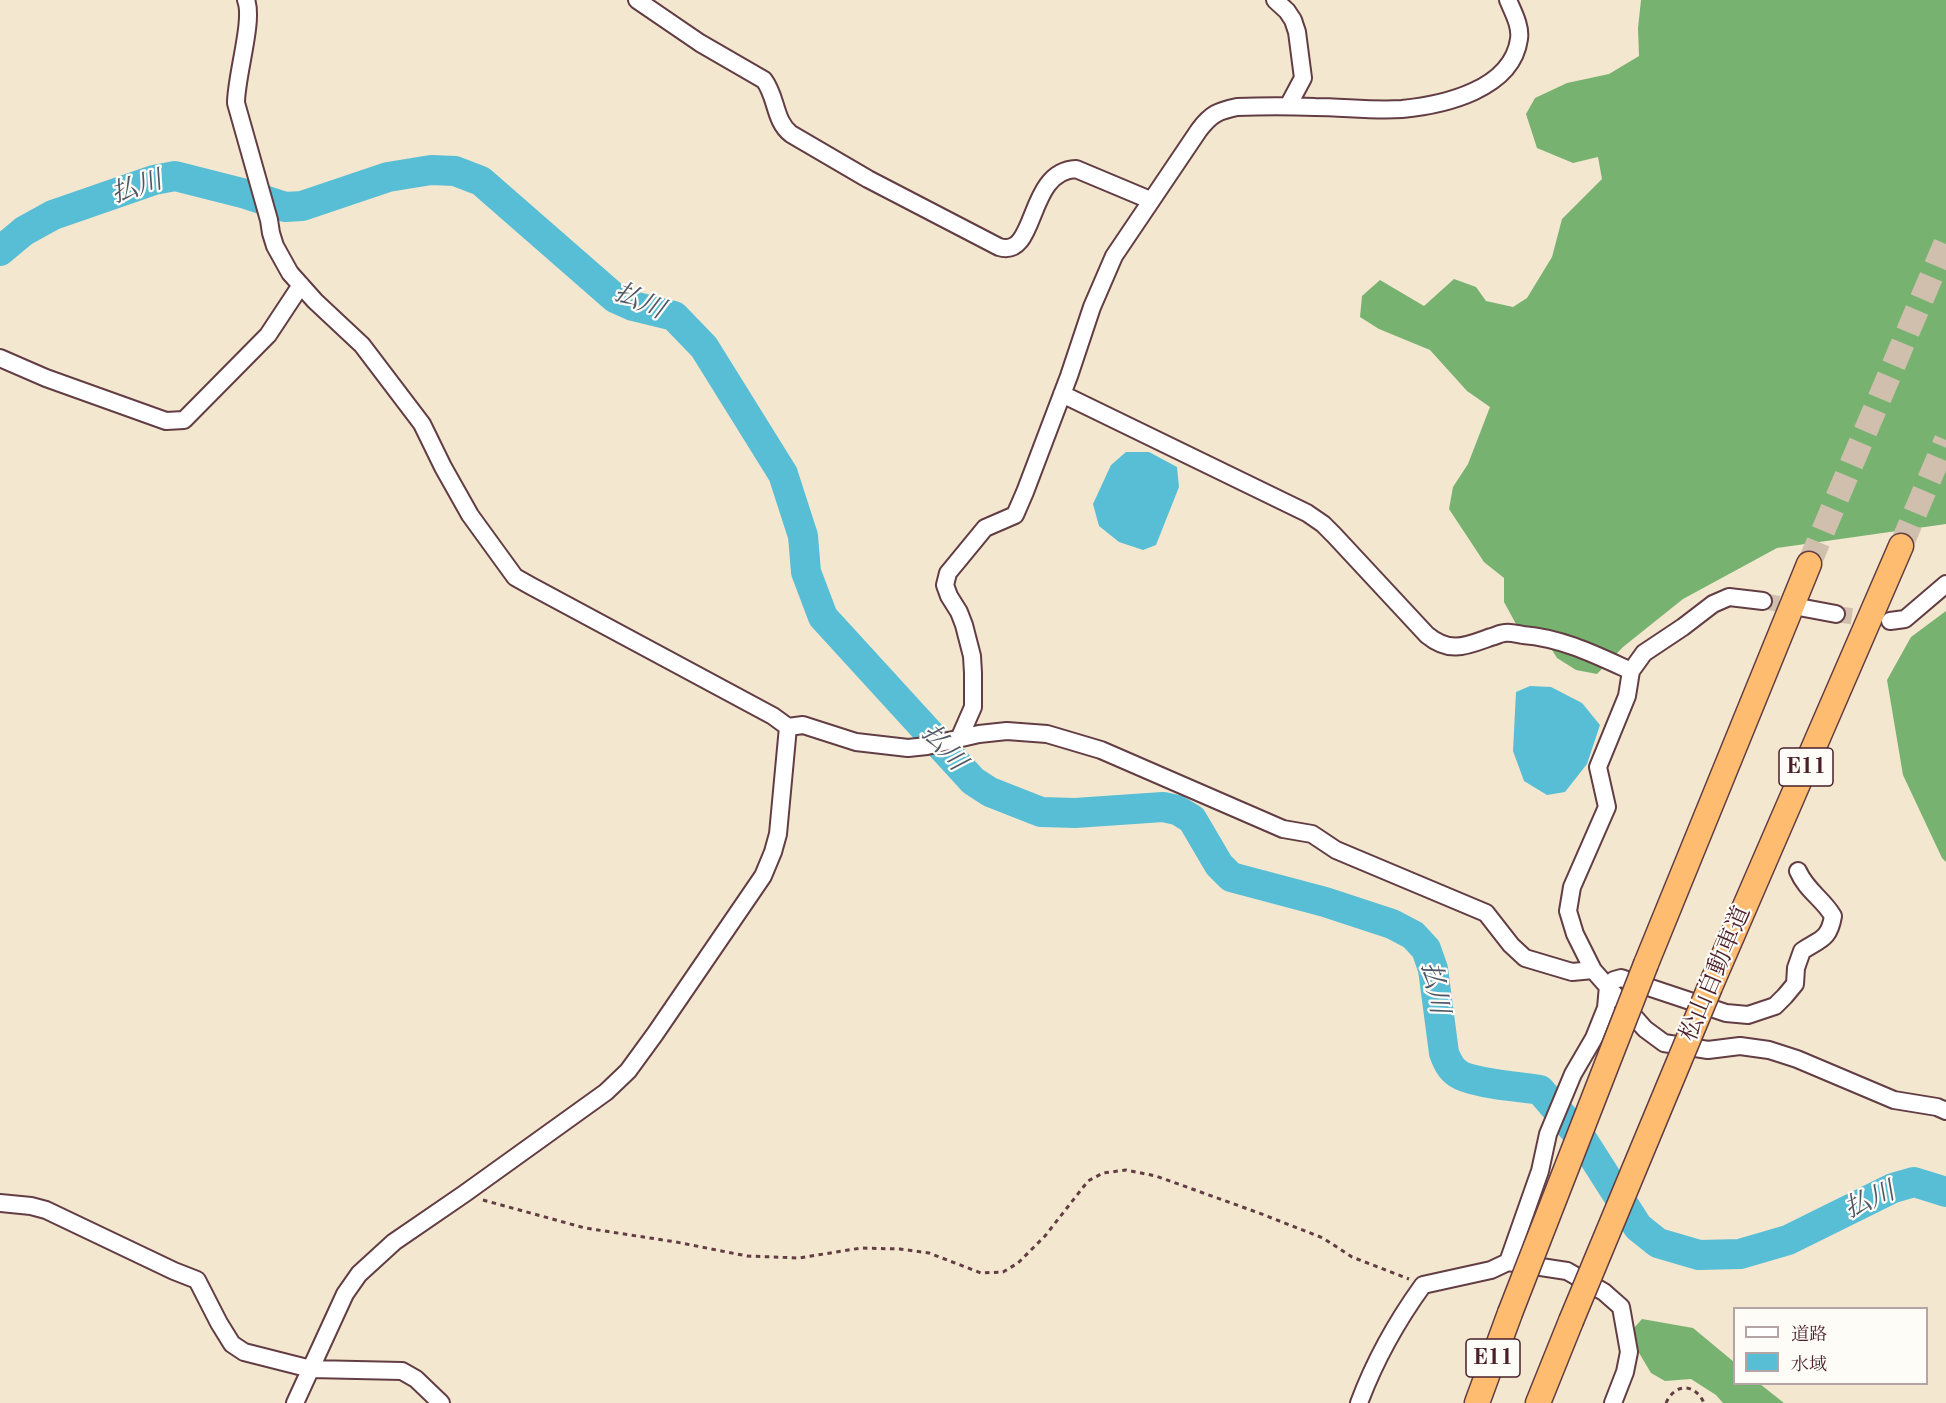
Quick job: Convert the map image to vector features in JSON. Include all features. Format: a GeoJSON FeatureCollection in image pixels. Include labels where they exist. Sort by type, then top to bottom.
{"type":"FeatureCollection","features":[{"type":"Feature","properties":{"kind":"highway","name":"松山自動車道"},"geometry":{"type":"LineString","coordinates":[[1538,1403],[1710,987],[1901,546]]}},
{"type":"Feature","properties":{"kind":"highway","name":"E11"},"geometry":{"type":"LineString","coordinates":[[1477,1403],[1646,964],[1809,564]]}},
{"type":"Feature","properties":{"kind":"street"},"geometry":{"type":"LineString","coordinates":[[246,0],[249,14],[236,89],[236,103],[275,246],[290,273],[315,302],[362,345],[422,424],[470,515],[515,577],[773,716],[788,727],[802,725],[856,742],[908,748],[979,734],[1007,732],[1047,734],[1101,750],[1283,829],[1312,834],[1336,850],[1486,913],[1511,945],[1526,958],[1572,972],[1593,970]]}},
{"type":"Feature","properties":{"kind":"street"},"geometry":{"type":"LineString","coordinates":[[637,0],[700,43],[764,80],[771,88],[784,129],[791,134],[868,179],[999,247],[1012,248],[1022,240],[1044,190],[1051,180],[1067,170],[1076,169],[1150,200]]}},
{"type":"Feature","properties":{"kind":"street"},"geometry":{"type":"LineString","coordinates":[[1275,0],[1293,20],[1297,32],[1303,78],[1288,106]]}},
{"type":"Feature","properties":{"kind":"street"},"geometry":{"type":"LineString","coordinates":[[959,739],[973,707],[972,656],[964,625],[945,585],[948,573],[985,528],[1015,515],[1026,492],[1092,307],[1114,256],[1207,119],[1220,110],[1237,107],[1400,109],[1459,98],[1495,78],[1514,55],[1519,38],[1517,23],[1508,0]]}},
{"type":"Feature","properties":{"kind":"street"},"geometry":{"type":"LineString","coordinates":[[0,358],[46,378],[165,421],[184,420],[268,335],[301,285]]}},
{"type":"Feature","properties":{"kind":"street"},"geometry":{"type":"LineString","coordinates":[[1062,394],[1307,513],[1334,535],[1427,635],[1446,647],[1467,645],[1505,633],[1535,636],[1580,648],[1631,671]]}},
{"type":"Feature","properties":{"kind":"street"},"geometry":{"type":"LineString","coordinates":[[1890,621],[1905,619],[1946,584]]}},
{"type":"Feature","properties":{"kind":"street"},"geometry":{"type":"LineString","coordinates":[[1763,601],[1729,597],[1713,604],[1644,653],[1631,671],[1627,696],[1598,767],[1607,807],[1572,887],[1568,911],[1575,934],[1593,970],[1645,1029],[1664,1043],[1708,1050],[1740,1046],[1769,1050],[1797,1059],[1894,1100],[1946,1110]]}},
{"type":"Feature","properties":{"kind":"street"},"geometry":{"type":"LineString","coordinates":[[1804,608],[1836,614]]}},
{"type":"Feature","properties":{"kind":"street"},"geometry":{"type":"LineString","coordinates":[[295,1403],[345,1294],[360,1274],[394,1242],[606,1092],[628,1071],[656,1034],[763,876],[778,834],[788,727]]}},
{"type":"Feature","properties":{"kind":"street"},"geometry":{"type":"LineString","coordinates":[[1508,1262],[1540,1171],[1548,1134],[1573,1074],[1594,1038],[1606,1008],[1608,986],[1614,980],[1621,978],[1726,1013],[1748,1016],[1775,1006],[1794,984],[1796,968],[1802,951],[1825,939],[1831,929],[1833,916],[1828,908],[1803,884],[1798,872]]}},
{"type":"Feature","properties":{"kind":"street"},"geometry":{"type":"LineString","coordinates":[[0,1203],[46,1210],[197,1280],[232,1344],[244,1352],[311,1369],[402,1371],[416,1379],[441,1403]]}},
{"type":"Feature","properties":{"kind":"street"},"geometry":{"type":"LineString","coordinates":[[1359,1403],[1382,1350],[1423,1285],[1491,1270],[1508,1262],[1567,1271],[1604,1292],[1621,1307],[1629,1352],[1625,1372],[1613,1403]]}},
{"type":"Feature","properties":{"kind":"path"},"geometry":{"type":"LineString","coordinates":[[464,1194],[585,1228],[747,1256],[799,1258],[861,1248],[900,1249],[929,1253],[981,1273],[1003,1272],[1018,1263],[1045,1236],[1088,1182],[1103,1173],[1126,1170],[1156,1176],[1270,1217],[1323,1238],[1352,1257],[1423,1285]]}},
{"type":"Feature","properties":{"kind":"path"},"geometry":{"type":"LineString","coordinates":[[1665,1403],[1675,1390],[1683,1388],[1694,1389],[1704,1403]]}},
{"type":"Feature","properties":{"kind":"green space"},"geometry":{"type":"Polygon","coordinates":[[[1641,0],[1946,0],[1946,524],[1777,548],[1683,599],[1623,647],[1597,674],[1576,670],[1557,658],[1539,629],[1516,624],[1504,602],[1504,578],[1484,562],[1449,509],[1453,487],[1468,464],[1490,407],[1467,391],[1430,350],[1379,329],[1360,317],[1362,296],[1380,280],[1424,306],[1454,279],[1476,287],[1486,301],[1513,307],[1527,298],[1552,257],[1562,219],[1602,179],[1598,157],[1573,163],[1537,148],[1526,114],[1535,98],[1567,83],[1609,74],[1639,56],[1638,28],[1641,0]]]}},
{"type":"Feature","properties":{"kind":"green space"},"geometry":{"type":"Polygon","coordinates":[[[1946,611],[1946,862],[1942,858],[1903,775],[1887,680],[1911,637],[1946,611]]]}},
{"type":"Feature","properties":{"kind":"green space"},"geometry":{"type":"Polygon","coordinates":[[[1642,1319],[1693,1328],[1733,1361],[1733,1385],[1761,1385],[1784,1403],[1723,1403],[1716,1395],[1691,1379],[1665,1381],[1651,1373],[1635,1346],[1634,1328],[1642,1319]]]}},
{"type":"Feature","properties":{"kind":"water"},"geometry":{"type":"Polygon","coordinates":[[[1126,452],[1149,452],[1177,467],[1179,487],[1156,545],[1143,550],[1119,542],[1099,526],[1093,504],[1111,465],[1126,452]]]}},
{"type":"Feature","properties":{"kind":"water"},"geometry":{"type":"Polygon","coordinates":[[[1530,686],[1551,687],[1582,703],[1600,725],[1587,764],[1565,792],[1547,795],[1524,781],[1513,751],[1516,692],[1530,686]]]}},
{"type":"Feature","properties":{"kind":"waterway","name":"払川"},"geometry":{"type":"LineString","coordinates":[[0,251],[24,231],[53,215],[154,180],[175,176],[246,194],[285,207],[302,206],[388,177],[431,170],[455,171],[481,181],[615,298],[633,306],[674,316],[704,347],[783,474],[803,536],[806,572],[823,617],[973,781],[990,792],[1041,812],[1075,813],[1163,807],[1177,810],[1192,819],[1219,865],[1231,877],[1325,902],[1392,924],[1413,935],[1426,949],[1433,969],[1444,1053],[1451,1067],[1457,1073],[1472,1079],[1540,1090],[1582,1139],[1638,1227],[1658,1243],[1699,1255],[1740,1254],[1788,1240],[1893,1188],[1914,1182],[1946,1192]]}},
{"type":"Feature","properties":{"kind":"tunnel"},"geometry":{"type":"LineString","coordinates":[[1809,564],[1946,242]]}},
{"type":"Feature","properties":{"kind":"tunnel"},"geometry":{"type":"LineString","coordinates":[[1901,546],[1946,440]]}},
{"type":"Feature","properties":{"kind":"tunnel"},"geometry":{"type":"LineString","coordinates":[[1763,601],[1800,608]]}},
{"type":"Feature","properties":{"kind":"tunnel"},"geometry":{"type":"LineString","coordinates":[[1836,614],[1879,620]]}}]}
